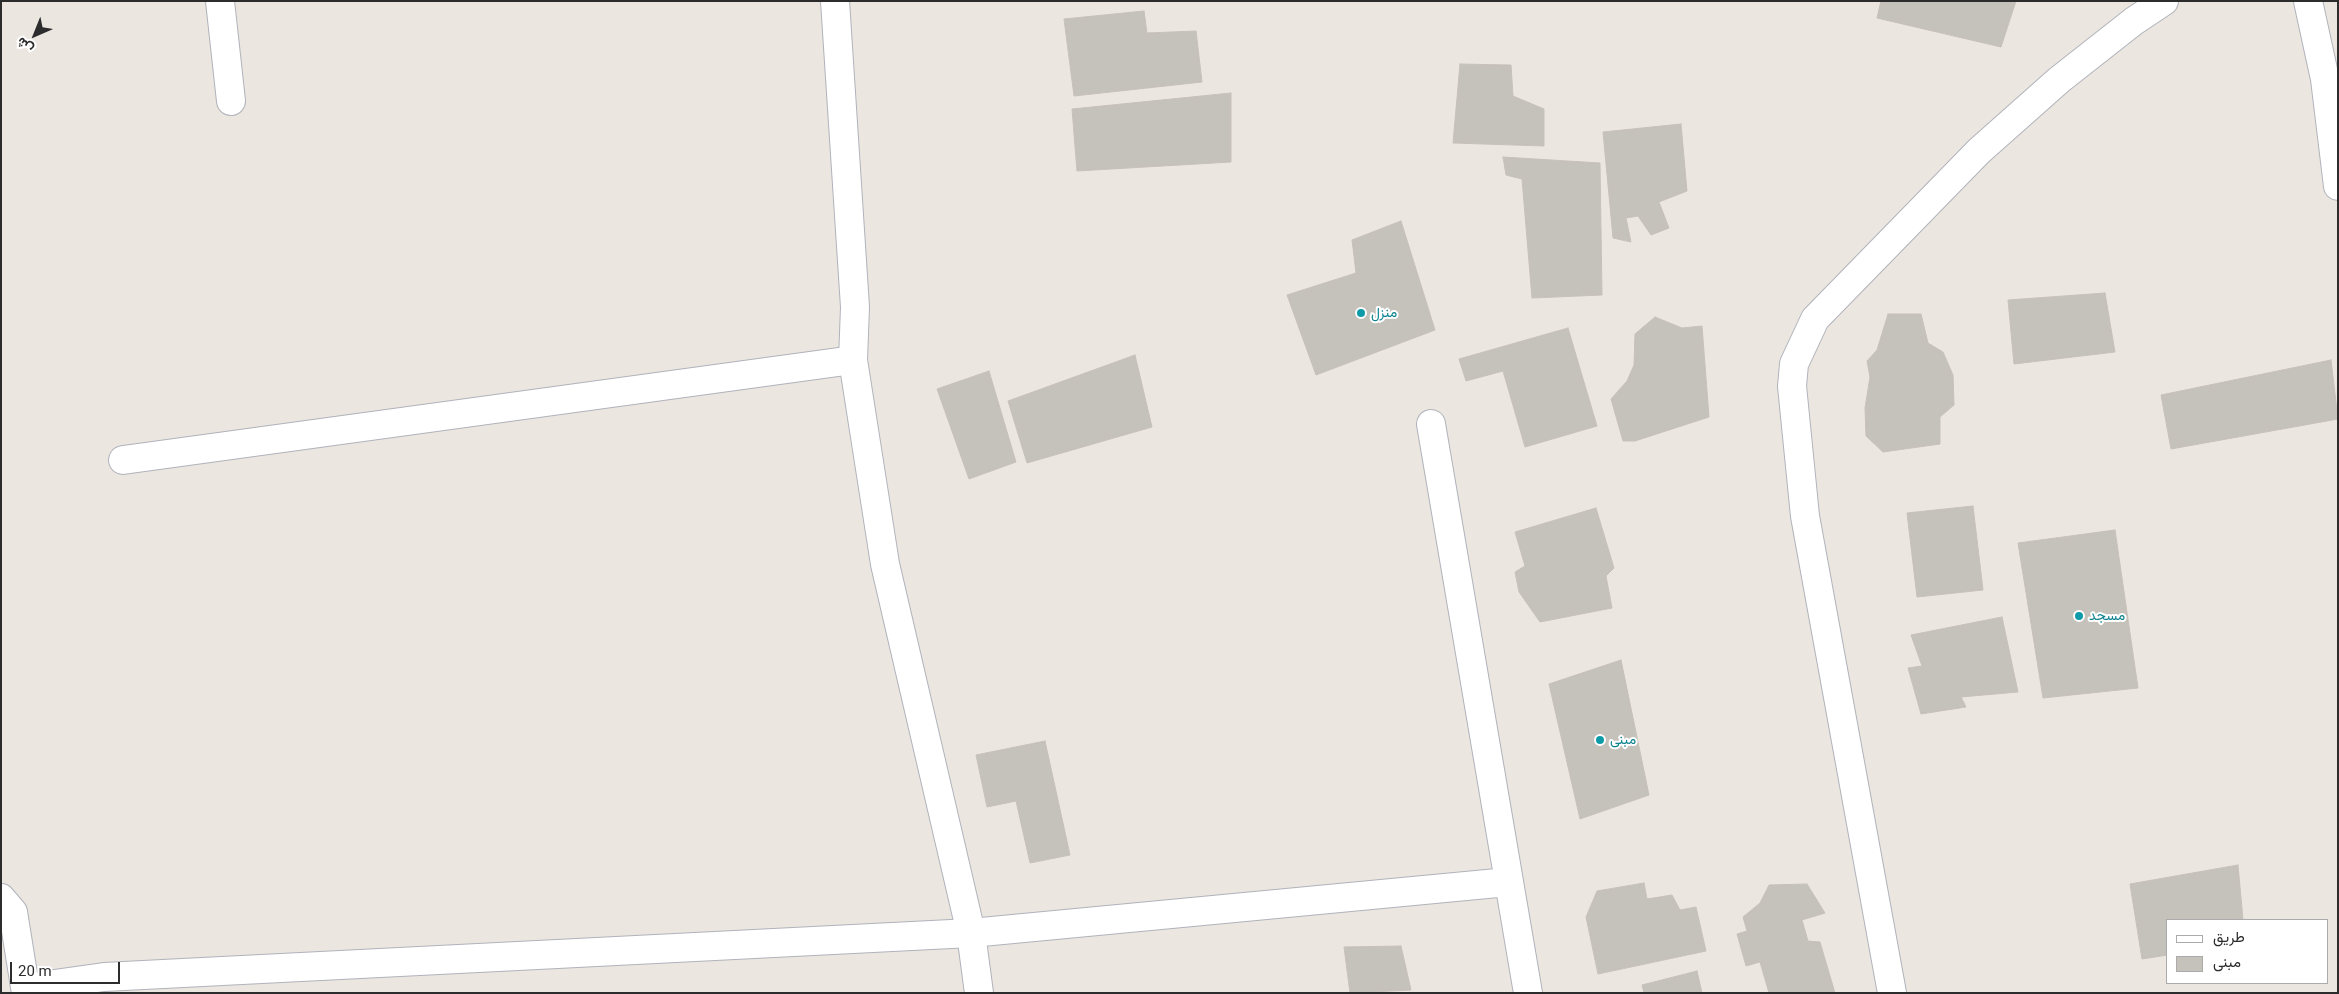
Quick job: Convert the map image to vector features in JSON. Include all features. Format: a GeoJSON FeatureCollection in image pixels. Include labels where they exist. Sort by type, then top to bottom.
{"type":"FeatureCollection","features":[{"type":"Feature","properties":{"kind":"street"},"geometry":{"type":"LineString","coordinates":[[220,1],[231,101]]}},
{"type":"Feature","properties":{"kind":"street"},"geometry":{"type":"LineString","coordinates":[[835,1],[856,307],[853,360],[884,564],[971,933],[979,993]]}},
{"type":"Feature","properties":{"kind":"street"},"geometry":{"type":"LineString","coordinates":[[1892,993],[1805,516],[1792,386],[1794,364],[1815,320],[1979,151],[2059,80],[2134,21],[2164,1]]}},
{"type":"Feature","properties":{"kind":"street"},"geometry":{"type":"LineString","coordinates":[[2308,1],[2325,79],[2338,186]]}},
{"type":"Feature","properties":{"kind":"street"},"geometry":{"type":"LineString","coordinates":[[124,460],[853,360]]}},
{"type":"Feature","properties":{"kind":"street"},"geometry":{"type":"LineString","coordinates":[[1431,424],[1528,993]]}},
{"type":"Feature","properties":{"kind":"street"},"geometry":{"type":"LineString","coordinates":[[1,898],[13,912],[26,990],[104,977],[971,933],[1508,882]]}},
{"type":"Feature","properties":{"kind":"building"},"geometry":{"type":"Polygon","coordinates":[[[1881,1],[2016,1],[2001,47],[1877,18],[1881,1]]]}},
{"type":"Feature","properties":{"kind":"building"},"geometry":{"type":"Polygon","coordinates":[[[1144,11],[1147,33],[1196,31],[1202,82],[1074,96],[1064,19],[1144,11]]]}},
{"type":"Feature","properties":{"kind":"building"},"geometry":{"type":"Polygon","coordinates":[[[1460,64],[1511,65],[1513,96],[1544,109],[1544,146],[1453,143],[1460,64]]]}},
{"type":"Feature","properties":{"kind":"building"},"geometry":{"type":"Polygon","coordinates":[[[1231,93],[1231,162],[1077,171],[1072,109],[1231,93]]]}},
{"type":"Feature","properties":{"kind":"building"},"geometry":{"type":"Polygon","coordinates":[[[1681,124],[1687,191],[1659,202],[1669,228],[1651,235],[1638,216],[1626,218],[1631,242],[1613,238],[1603,132],[1681,124]]]}},
{"type":"Feature","properties":{"kind":"building"},"geometry":{"type":"Polygon","coordinates":[[[1503,157],[1600,163],[1602,295],[1532,298],[1522,179],[1506,175],[1503,157]]]}},
{"type":"Feature","properties":{"kind":"building","name":"منزل"},"geometry":{"type":"Polygon","coordinates":[[[1401,221],[1435,330],[1316,375],[1287,295],[1356,273],[1352,240],[1401,221]]]}},
{"type":"Feature","properties":{"kind":"building"},"geometry":{"type":"Polygon","coordinates":[[[2105,293],[2115,352],[2014,364],[2008,300],[2105,293]]]}},
{"type":"Feature","properties":{"kind":"building"},"geometry":{"type":"Polygon","coordinates":[[[1888,314],[1921,314],[1928,343],[1943,352],[1953,375],[1954,405],[1940,417],[1940,444],[1883,452],[1866,436],[1865,408],[1870,377],[1867,361],[1877,350],[1888,314]]]}},
{"type":"Feature","properties":{"kind":"building"},"geometry":{"type":"Polygon","coordinates":[[[1655,317],[1682,328],[1702,326],[1709,417],[1635,441],[1623,441],[1611,399],[1627,381],[1634,365],[1635,334],[1655,317]]]}},
{"type":"Feature","properties":{"kind":"building"},"geometry":{"type":"Polygon","coordinates":[[[1568,328],[1597,426],[1525,447],[1503,371],[1466,381],[1459,359],[1568,328]]]}},
{"type":"Feature","properties":{"kind":"building"},"geometry":{"type":"Polygon","coordinates":[[[1135,355],[1152,427],[1027,463],[1008,401],[1135,355]]]}},
{"type":"Feature","properties":{"kind":"building"},"geometry":{"type":"Polygon","coordinates":[[[2331,360],[2338,419],[2171,449],[2161,395],[2331,360]]]}},
{"type":"Feature","properties":{"kind":"building"},"geometry":{"type":"Polygon","coordinates":[[[989,371],[1016,462],[969,479],[937,389],[989,371]]]}},
{"type":"Feature","properties":{"kind":"building"},"geometry":{"type":"Polygon","coordinates":[[[1973,506],[1983,590],[1917,597],[1907,513],[1973,506]]]}},
{"type":"Feature","properties":{"kind":"building"},"geometry":{"type":"Polygon","coordinates":[[[1596,508],[1614,568],[1606,576],[1612,608],[1540,622],[1519,592],[1515,572],[1525,566],[1515,532],[1596,508]]]}},
{"type":"Feature","properties":{"kind":"building","name":"مسجد"},"geometry":{"type":"Polygon","coordinates":[[[2115,530],[2138,688],[2043,698],[2018,543],[2115,530]]]}},
{"type":"Feature","properties":{"kind":"building"},"geometry":{"type":"Polygon","coordinates":[[[2002,617],[2018,692],[1961,697],[1966,707],[1921,714],[1908,668],[1922,666],[1911,635],[2002,617]]]}},
{"type":"Feature","properties":{"kind":"building","name":"مبنى"},"geometry":{"type":"Polygon","coordinates":[[[1621,660],[1649,795],[1580,819],[1549,684],[1621,660]]]}},
{"type":"Feature","properties":{"kind":"building"},"geometry":{"type":"Polygon","coordinates":[[[1045,741],[1070,855],[1030,863],[1016,801],[987,807],[976,755],[1045,741]]]}},
{"type":"Feature","properties":{"kind":"building"},"geometry":{"type":"Polygon","coordinates":[[[2238,865],[2243,919],[2166,919],[2166,955],[2142,959],[2130,884],[2238,865]]]}},
{"type":"Feature","properties":{"kind":"building"},"geometry":{"type":"Polygon","coordinates":[[[1644,883],[1647,899],[1672,895],[1680,910],[1696,907],[1706,951],[1598,974],[1586,917],[1597,891],[1644,883]]]}},
{"type":"Feature","properties":{"kind":"building"},"geometry":{"type":"Polygon","coordinates":[[[1807,884],[1825,913],[1802,920],[1808,941],[1820,942],[1835,993],[1769,993],[1760,962],[1746,966],[1737,934],[1747,931],[1743,917],[1760,903],[1769,885],[1807,884]]]}},
{"type":"Feature","properties":{"kind":"building"},"geometry":{"type":"Polygon","coordinates":[[[1401,946],[1411,990],[1350,993],[1344,947],[1401,946]]]}},
{"type":"Feature","properties":{"kind":"building"},"geometry":{"type":"Polygon","coordinates":[[[1697,971],[1702,993],[1644,993],[1642,985],[1697,971]]]}},
{"type":"Feature","properties":{"kind":"place","name":"منزل"},"geometry":{"type":"Point","coordinates":[1361,313]}},
{"type":"Feature","properties":{"kind":"place","name":"مسجد"},"geometry":{"type":"Point","coordinates":[2079,616]}},
{"type":"Feature","properties":{"kind":"place","name":"مبنى"},"geometry":{"type":"Point","coordinates":[1600,740]}}]}
